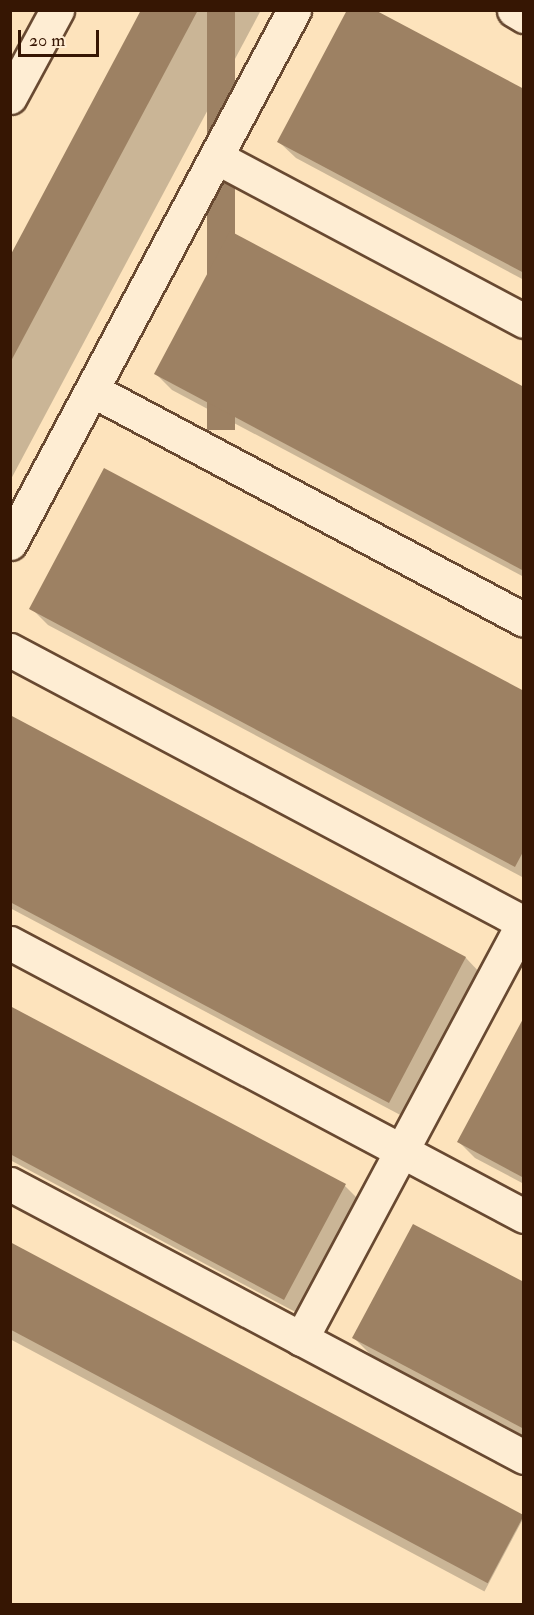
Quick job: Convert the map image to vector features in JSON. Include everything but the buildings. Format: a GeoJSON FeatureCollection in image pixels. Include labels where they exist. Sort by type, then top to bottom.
{"type":"FeatureCollection","features":[{"type":"Feature","properties":{"kind":"street"},"geometry":{"type":"LineString","coordinates":[[10,97],[57,10]]}},
{"type":"Feature","properties":{"kind":"street"},"geometry":{"type":"LineString","coordinates":[[10,543],[294,10]]}},
{"type":"Feature","properties":{"kind":"street"},"geometry":{"type":"LineString","coordinates":[[514,10],[524,16]]}},
{"type":"Feature","properties":{"kind":"street"},"geometry":{"type":"LineString","coordinates":[[216,157],[524,321]]}},
{"type":"Feature","properties":{"kind":"street"},"geometry":{"type":"LineString","coordinates":[[92,390],[524,620]]}},
{"type":"Feature","properties":{"kind":"street"},"geometry":{"type":"LineString","coordinates":[[10,650],[523,922],[301,1339]]}},
{"type":"Feature","properties":{"kind":"street"},"geometry":{"type":"LineString","coordinates":[[10,943],[524,1216]]}},
{"type":"Feature","properties":{"kind":"street"},"geometry":{"type":"LineString","coordinates":[[10,1185],[524,1457]]}}]}
